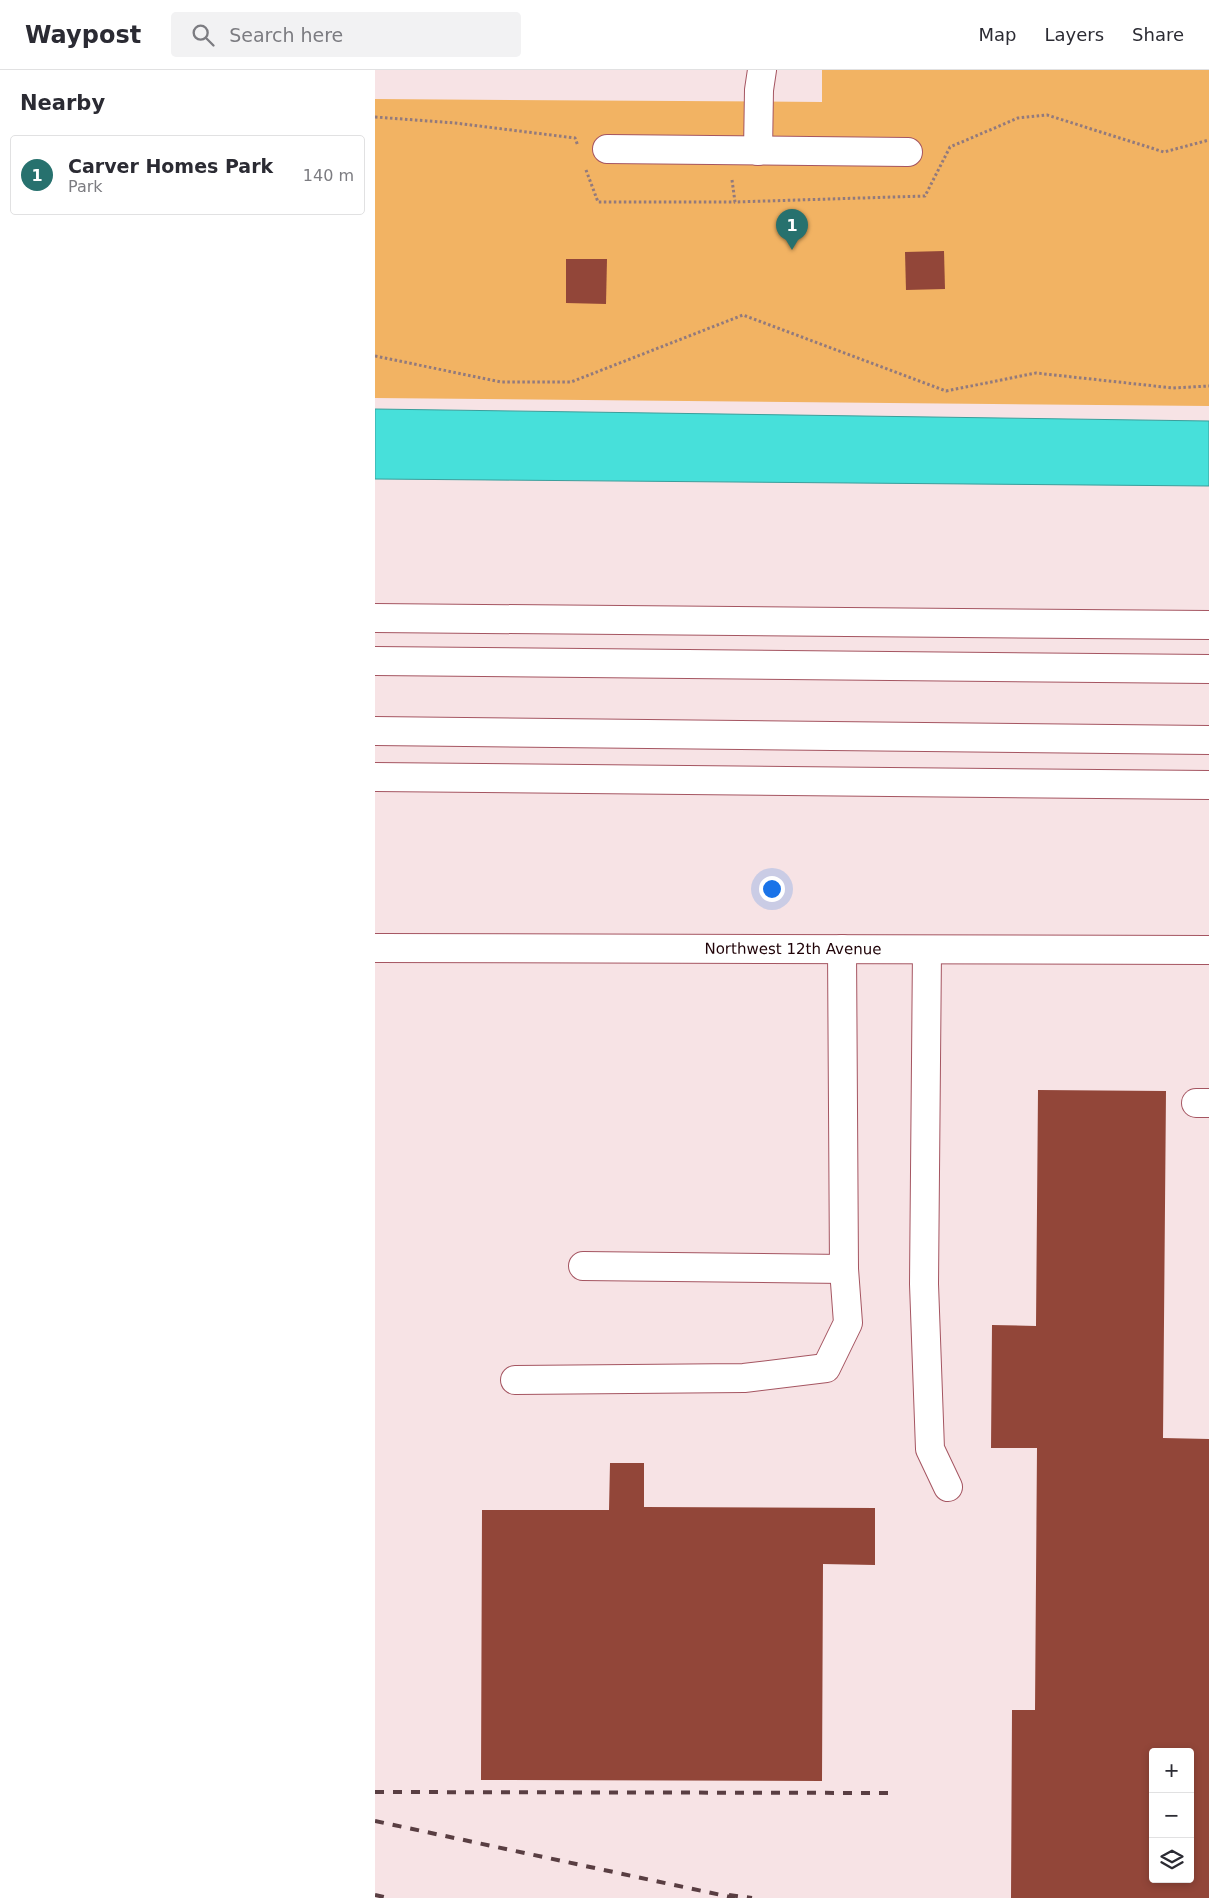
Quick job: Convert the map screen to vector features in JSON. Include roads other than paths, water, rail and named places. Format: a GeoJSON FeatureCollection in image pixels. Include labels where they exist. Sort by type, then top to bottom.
{"type":"FeatureCollection","features":[{"type":"Feature","properties":{"kind":"main road"},"geometry":{"type":"LineString","coordinates":[[758,151],[759,90],[762,70]]}},
{"type":"Feature","properties":{"kind":"main road"},"geometry":{"type":"LineString","coordinates":[[607,149],[908,152]]}},
{"type":"Feature","properties":{"kind":"main road"},"geometry":{"type":"LineString","coordinates":[[375,618],[1209,625]]}},
{"type":"Feature","properties":{"kind":"main road"},"geometry":{"type":"LineString","coordinates":[[375,661],[1209,669]]}},
{"type":"Feature","properties":{"kind":"main road"},"geometry":{"type":"LineString","coordinates":[[375,731],[1209,740]]}},
{"type":"Feature","properties":{"kind":"main road"},"geometry":{"type":"LineString","coordinates":[[375,777],[1209,785]]}},
{"type":"Feature","properties":{"kind":"main road","name":"Northwest 12th Avenue"},"geometry":{"type":"LineString","coordinates":[[375,948],[1209,950]]}},
{"type":"Feature","properties":{"kind":"main road"},"geometry":{"type":"LineString","coordinates":[[515,1380],[744,1378],[826,1368],[848,1323],[844,1269],[842,949]]}},
{"type":"Feature","properties":{"kind":"main road"},"geometry":{"type":"LineString","coordinates":[[927,950],[925,1284],[929,1410],[931,1449],[948,1487]]}},
{"type":"Feature","properties":{"kind":"main road"},"geometry":{"type":"LineString","coordinates":[[583,1266],[844,1269]]}},
{"type":"Feature","properties":{"kind":"water"},"geometry":{"type":"Polygon","coordinates":[[[375,409],[1209,421],[1209,486],[375,479],[375,409]]]}},
{"type":"Feature","properties":{"kind":"railway"},"geometry":{"type":"LineString","coordinates":[[375,1792],[897,1793]]}},
{"type":"Feature","properties":{"kind":"railway"},"geometry":{"type":"LineString","coordinates":[[375,1821],[735,1898]]}},
{"type":"Feature","properties":{"kind":"railway"},"geometry":{"type":"LineString","coordinates":[[375,1895],[389,1898]]}},
{"type":"Feature","properties":{"kind":"railway"},"geometry":{"type":"LineString","coordinates":[[729,1895],[752,1898]]}},
{"type":"Feature","properties":{"kind":"place","name":"Carver Homes Park"},"geometry":{"type":"Point","coordinates":[792,250]}}]}
